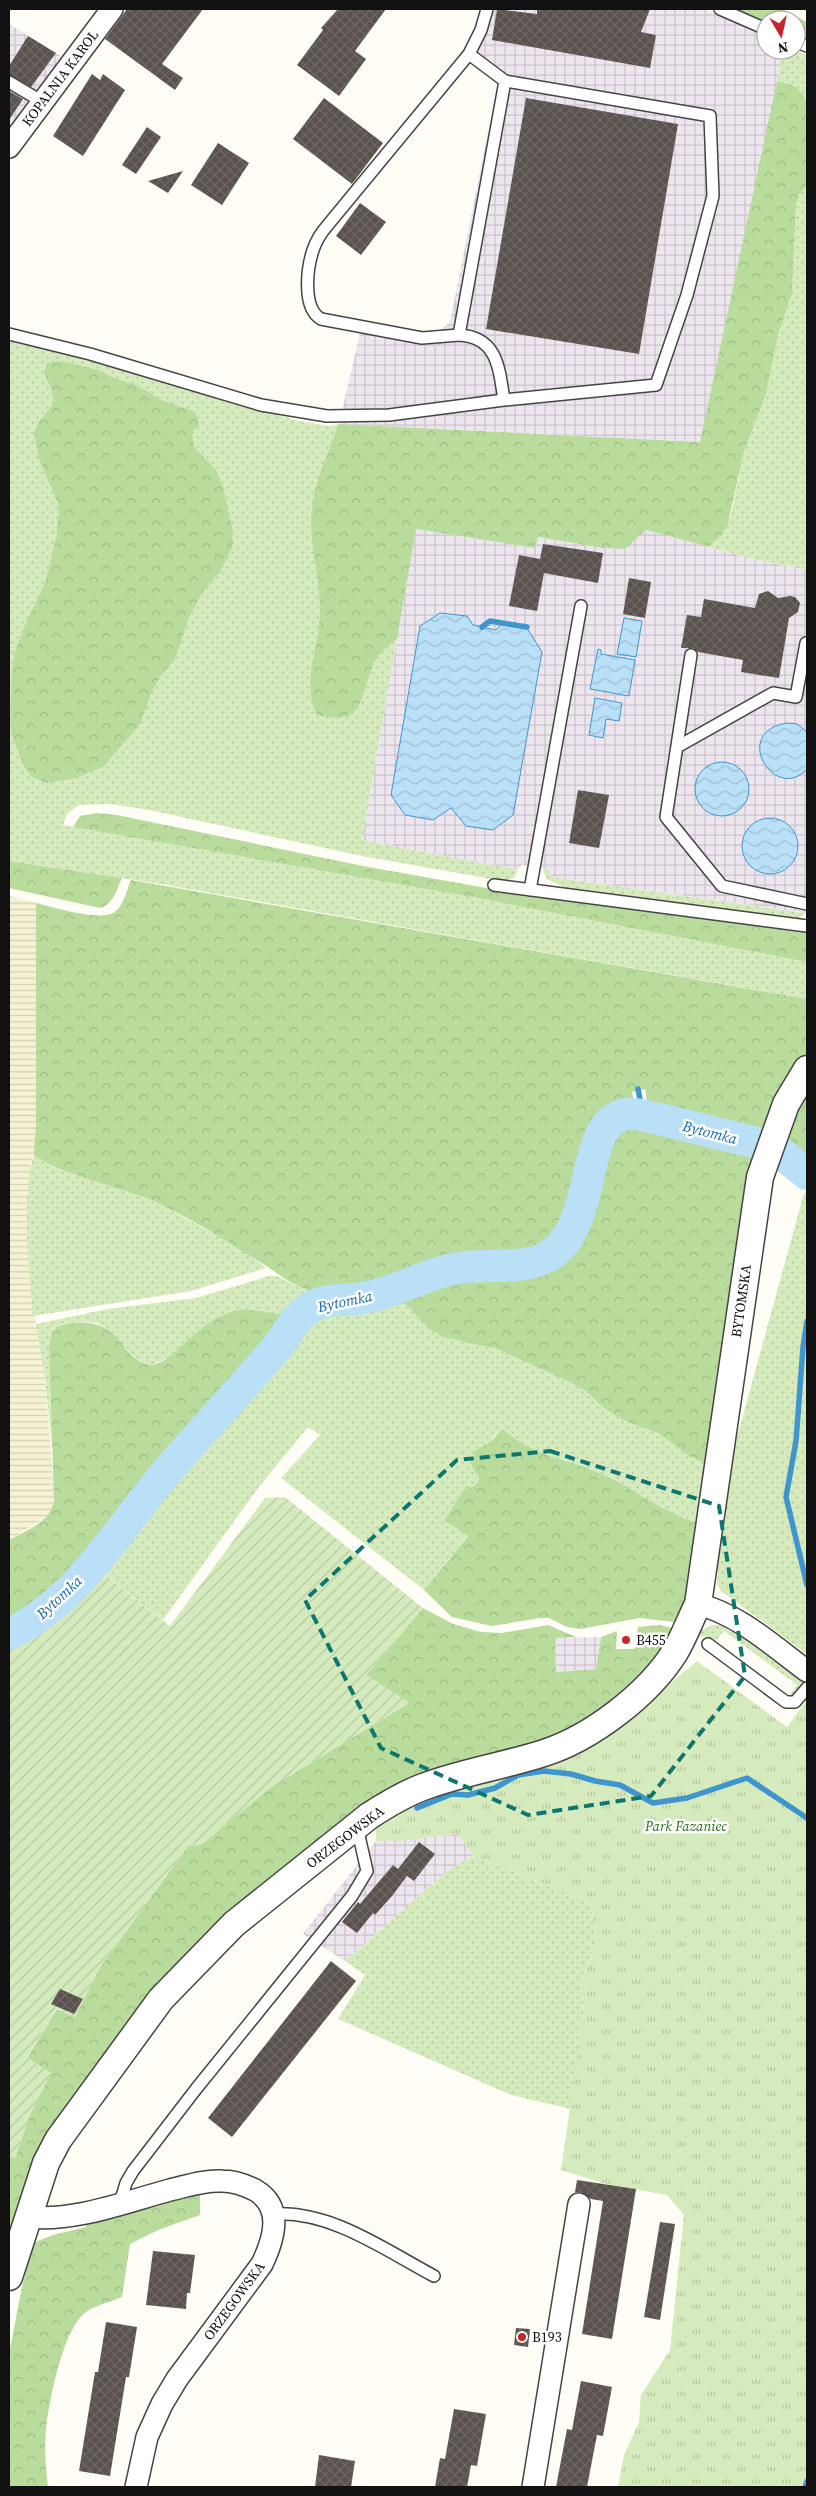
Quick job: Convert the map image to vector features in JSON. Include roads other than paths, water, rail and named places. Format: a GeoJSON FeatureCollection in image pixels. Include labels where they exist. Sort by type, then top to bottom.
{"type":"FeatureCollection","features":[{"type":"Feature","properties":{"kind":"street","name":"KOPALNIA KAROL"},"geometry":{"type":"LineString","coordinates":[[9,148],[41,101],[112,9]]}},
{"type":"Feature","properties":{"kind":"street","name":"BYTOMSKA"},"geometry":{"type":"LineString","coordinates":[[708,1542],[760,1178],[786,1104],[807,1069]]}},
{"type":"Feature","properties":{"kind":"street","name":"ORZEGOWSKA"},"geometry":{"type":"LineString","coordinates":[[9,2277],[46,2163],[58,2140],[162,1999],[234,1924],[356,1826],[385,1806],[422,1787],[544,1753],[576,1740],[634,1699],[653,1680],[674,1652],[698,1604],[708,1542]]}},
{"type":"Feature","properties":{"kind":"street"},"geometry":{"type":"LineString","coordinates":[[698,1604],[713,1608],[740,1622],[807,1671]]}},
{"type":"Feature","properties":{"kind":"street"},"geometry":{"type":"LineString","coordinates":[[28,2217],[49,2219],[196,2183],[223,2181],[244,2184],[262,2194],[272,2207],[274,2214]]}},
{"type":"Feature","properties":{"kind":"street"},"geometry":{"type":"LineString","coordinates":[[533,2487],[579,2204]]}},
{"type":"Feature","properties":{"kind":"street","name":"ORZEGOWSKA"},"geometry":{"type":"LineString","coordinates":[[136,2487],[147,2437],[162,2404],[177,2379],[262,2264],[271,2245],[275,2221],[274,2214]]}},
{"type":"Feature","properties":{"kind":"lane"},"geometry":{"type":"LineString","coordinates":[[487,9],[481,30],[469,54],[327,226],[314,248],[308,269],[312,311],[321,319],[422,338],[459,335],[474,338],[494,353],[504,400]]}},
{"type":"Feature","properties":{"kind":"lane"},"geometry":{"type":"LineString","coordinates":[[720,9],[756,25]]}},
{"type":"Feature","properties":{"kind":"lane"},"geometry":{"type":"LineString","coordinates":[[9,334],[90,354],[261,405],[304,413],[349,417],[384,415],[504,400],[656,385],[687,295],[713,196],[710,116],[505,81],[469,54]]}},
{"type":"Feature","properties":{"kind":"lane"},"geometry":{"type":"LineString","coordinates":[[459,335],[505,81]]}},
{"type":"Feature","properties":{"kind":"lane"},"geometry":{"type":"LineString","coordinates":[[9,82],[41,101]]}},
{"type":"Feature","properties":{"kind":"lane"},"geometry":{"type":"LineString","coordinates":[[530,890],[581,606]]}},
{"type":"Feature","properties":{"kind":"lane"},"geometry":{"type":"LineString","coordinates":[[677,747],[774,693],[802,698],[806,643]]}},
{"type":"Feature","properties":{"kind":"lane"},"geometry":{"type":"LineString","coordinates":[[691,655],[666,817],[722,886],[807,904]]}},
{"type":"Feature","properties":{"kind":"lane"},"geometry":{"type":"LineString","coordinates":[[494,885],[807,926]]}},
{"type":"Feature","properties":{"kind":"lane"},"geometry":{"type":"LineString","coordinates":[[708,1644],[786,1702],[795,1702],[807,1688]]}},
{"type":"Feature","properties":{"kind":"lane"},"geometry":{"type":"LineString","coordinates":[[120,2203],[126,2183],[133,2171],[196,2089],[352,1896],[367,1871],[356,1826]]}},
{"type":"Feature","properties":{"kind":"lane"},"geometry":{"type":"LineString","coordinates":[[274,2214],[297,2214],[347,2229],[434,2276]]}},
{"type":"Feature","properties":{"kind":"water"},"geometry":{"type":"Polygon","coordinates":[[[440,613],[467,616],[473,625],[496,630],[502,624],[527,628],[542,652],[513,815],[493,830],[466,826],[451,808],[433,820],[405,815],[391,795],[420,626],[440,613]]]}},
{"type":"Feature","properties":{"kind":"water"},"geometry":{"type":"Polygon","coordinates":[[[624,618],[642,621],[636,657],[617,654],[624,618]]]}},
{"type":"Feature","properties":{"kind":"water"},"geometry":{"type":"Polygon","coordinates":[[[598,649],[601,650],[601,654],[635,660],[629,696],[590,689],[598,649]]]}},
{"type":"Feature","properties":{"kind":"water"},"geometry":{"type":"Polygon","coordinates":[[[595,698],[622,703],[619,721],[606,719],[603,738],[589,735],[595,698]]]}},
{"type":"Feature","properties":{"kind":"water"},"geometry":{"type":"Polygon","coordinates":[[[787,723],[797,724],[807,732],[807,769],[795,777],[782,778],[772,772],[764,762],[760,751],[762,739],[770,729],[787,723]]]}},
{"type":"Feature","properties":{"kind":"water"},"geometry":{"type":"Polygon","coordinates":[[[717,762],[727,762],[737,766],[745,774],[749,789],[745,804],[737,812],[727,816],[717,816],[707,812],[699,804],[695,794],[695,784],[699,774],[707,766],[717,762]]]}},
{"type":"Feature","properties":{"kind":"water"},"geometry":{"type":"Polygon","coordinates":[[[770,818],[785,823],[793,831],[798,846],[793,861],[785,869],[770,874],[755,869],[747,861],[742,846],[747,831],[755,823],[770,818]]]}},
{"type":"Feature","properties":{"kind":"waterway"},"geometry":{"type":"LineString","coordinates":[[482,627],[490,621],[527,627]]}},
{"type":"Feature","properties":{"kind":"waterway"},"geometry":{"type":"LineString","coordinates":[[638,1089],[643,1115]]}},
{"type":"Feature","properties":{"kind":"waterway","name":"Bytomka"},"geometry":{"type":"LineString","coordinates":[[9,1634],[55,1604],[76,1584],[164,1475],[280,1344],[299,1317],[309,1308],[328,1301],[362,1298],[391,1291],[447,1270],[478,1266],[508,1266],[538,1261],[559,1248],[572,1229],[581,1206],[600,1136],[611,1121],[628,1114],[643,1115],[757,1143]]}},
{"type":"Feature","properties":{"kind":"waterway","name":"Bytomka"},"geometry":{"type":"LineString","coordinates":[[777,1150],[807,1174]]}},
{"type":"Feature","properties":{"kind":"waterway"},"geometry":{"type":"LineString","coordinates":[[807,1321],[803,1347],[796,1441],[786,1497],[807,1585]]}},
{"type":"Feature","properties":{"kind":"waterway"},"geometry":{"type":"LineString","coordinates":[[417,1808],[452,1794],[468,1795],[495,1788],[518,1775],[544,1771],[571,1774],[595,1781],[620,1785],[653,1803],[687,1798],[747,1778],[807,1818]]}},
{"type":"Feature","properties":{"kind":"waterway"},"geometry":{"type":"LineString","coordinates":[[805,2487],[807,2481]]}},
{"type":"Feature","properties":{"kind":"place","name":"B455"},"geometry":{"type":"Point","coordinates":[626,1640]}},
{"type":"Feature","properties":{"kind":"place","name":"B193"},"geometry":{"type":"Point","coordinates":[522,2337]}},
{"type":"Feature","properties":{"kind":"park label","name":"Park Fazaniec"},"geometry":{"type":"Point","coordinates":[686,1826]}}]}
